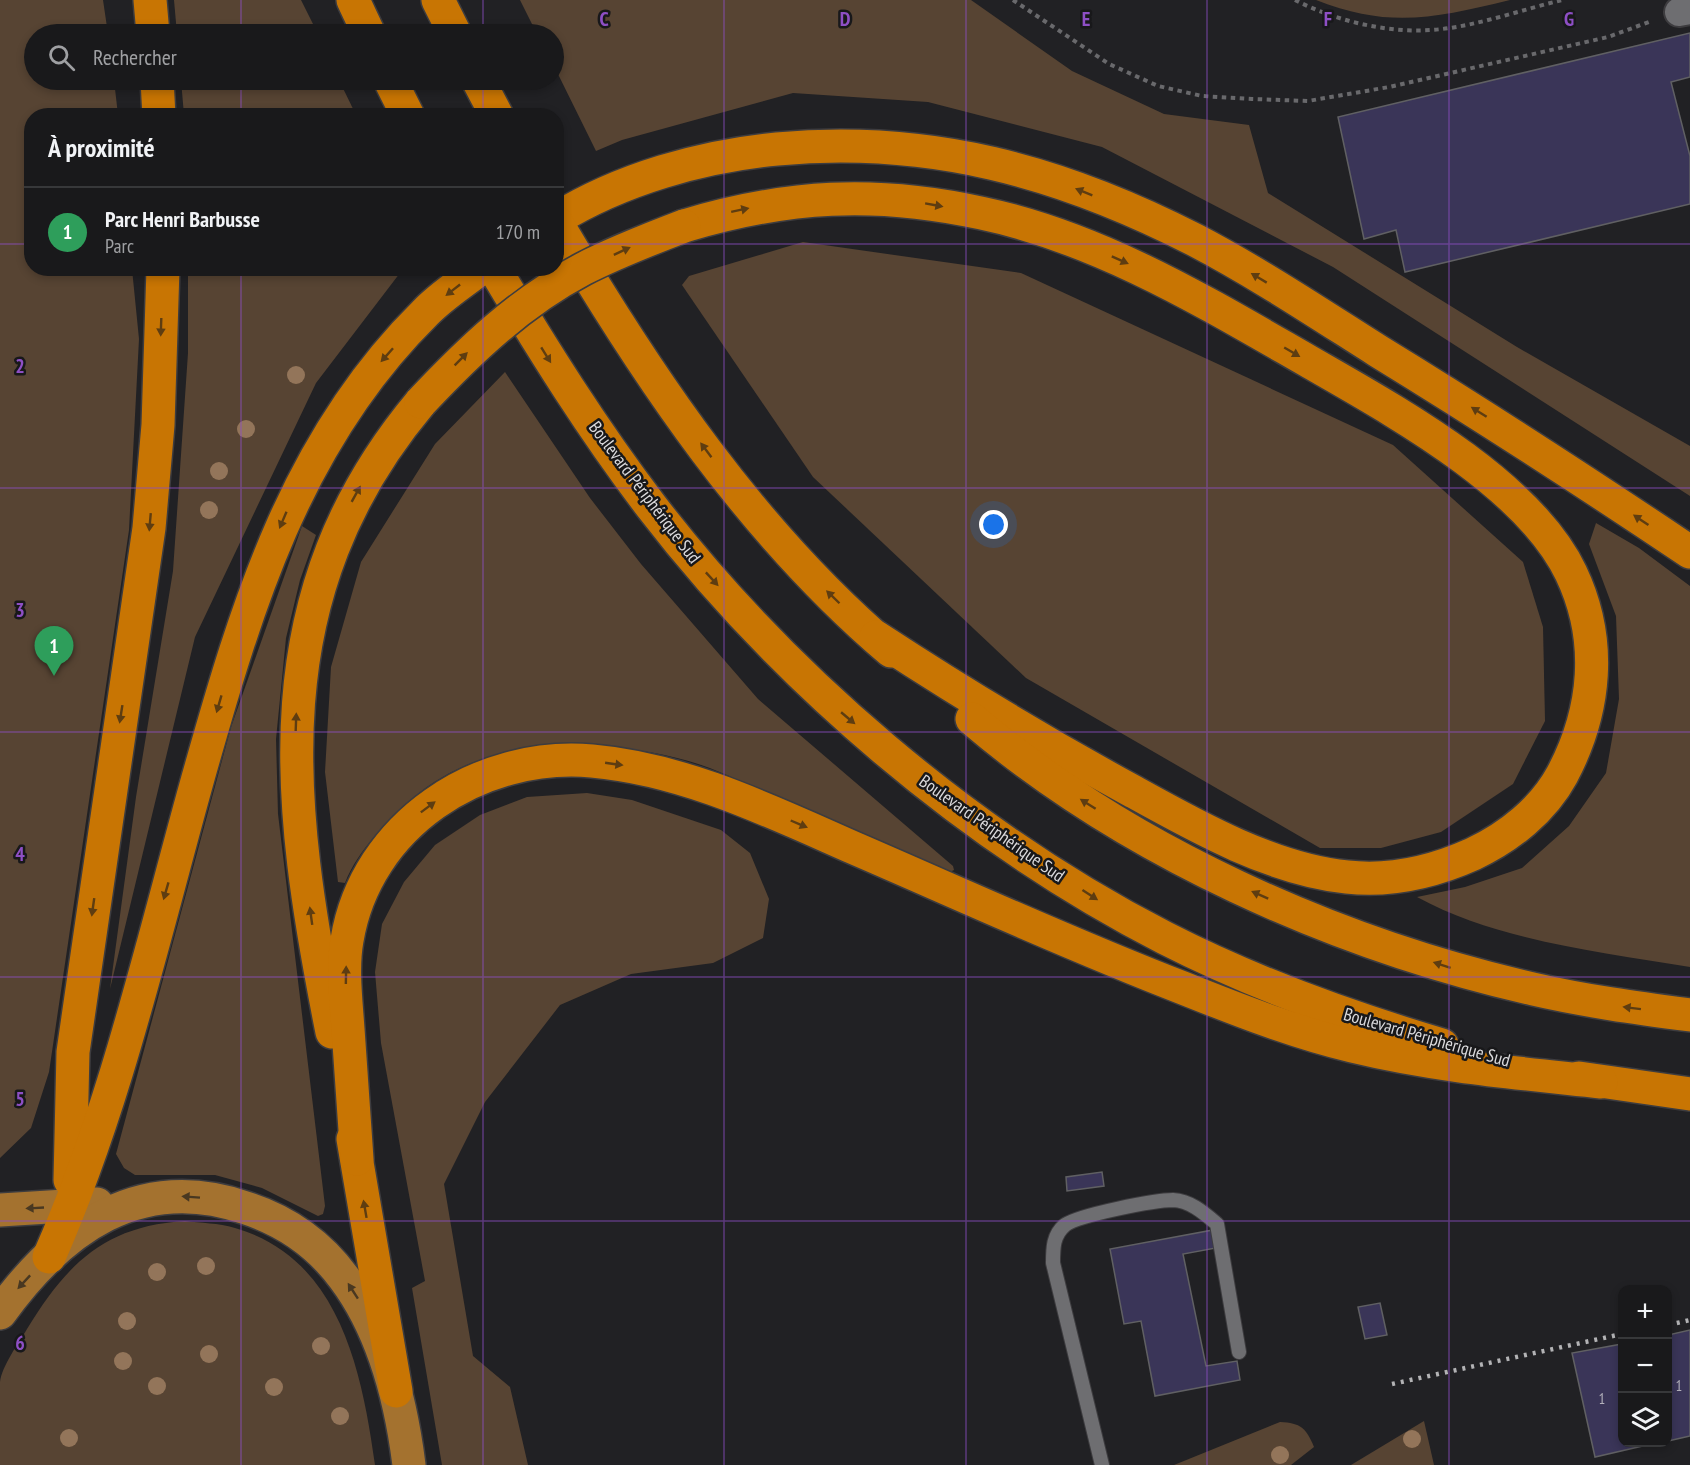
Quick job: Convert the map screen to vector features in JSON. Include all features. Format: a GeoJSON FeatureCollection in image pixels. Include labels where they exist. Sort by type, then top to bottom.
{"type":"FeatureCollection","features":[{"type":"Feature","properties":{"kind":"highway"},"geometry":{"type":"LineString","coordinates":[[150,0],[152,24]]}},
{"type":"Feature","properties":{"kind":"highway"},"geometry":{"type":"LineString","coordinates":[[353,0],[364,24]]}},
{"type":"Feature","properties":{"kind":"highway"},"geometry":{"type":"LineString","coordinates":[[438,0],[450,24]]}},
{"type":"Feature","properties":{"kind":"highway"},"geometry":{"type":"LineString","coordinates":[[158,90],[159,108]]}},
{"type":"Feature","properties":{"kind":"highway"},"geometry":{"type":"LineString","coordinates":[[395,90],[404,108]]}},
{"type":"Feature","properties":{"kind":"highway"},"geometry":{"type":"LineString","coordinates":[[483,90],[493,108]]}},
{"type":"Feature","properties":{"kind":"highway"},"geometry":{"type":"LineString","coordinates":[[564,216],[614,190],[659,174],[738,153],[809,146],[874,146],[963,155],[1042,175],[1128,209],[1196,241],[1522,439],[1690,552]]}},
{"type":"Feature","properties":{"kind":"highway"},"geometry":{"type":"LineString","coordinates":[[396,1391],[357,1159],[317,957],[307,887],[295,769],[296,716],[302,657],[327,560],[350,506],[390,439],[463,357],[502,323],[545,292],[582,270],[684,226],[746,209],[807,200],[876,199],[924,203],[982,213],[1039,228],[1093,248],[1157,277],[1360,391],[1449,449],[1511,497],[1547,536],[1574,579],[1590,632],[1593,677],[1587,716],[1558,782],[1528,817],[1511,832],[1485,849],[1433,870],[1405,876],[1346,877],[1271,857],[1188,822],[1036,736],[876,638]]}},
{"type":"Feature","properties":{"kind":"highway"},"geometry":{"type":"LineString","coordinates":[[564,233],[655,382],[717,465],[821,586],[876,638],[977,723],[1058,784],[1133,832],[1211,874],[1367,940],[1449,968],[1578,998],[1690,1015]]}},
{"type":"Feature","properties":{"kind":"highway"},"geometry":{"type":"LineString","coordinates":[[70,1206],[73,1052],[149,528],[158,425],[163,276]]}},
{"type":"Feature","properties":{"kind":"highway"},"geometry":{"type":"LineString","coordinates":[[49,1257],[105,1109],[228,671],[263,567],[294,495],[333,428],[375,368],[426,312],[471,276]]}},
{"type":"Feature","properties":{"kind":"highway","name":"Boulevard Périphérique Sud"},"geometry":{"type":"LineString","coordinates":[[499,276],[547,356],[599,434],[651,506],[705,572],[832,705],[961,810],[1097,900],[1165,938],[1314,1003],[1399,1032],[1484,1057],[1601,1082],[1690,1094]]}},
{"type":"Feature","properties":{"kind":"highway"},"geometry":{"type":"LineString","coordinates":[[357,1159],[346,992],[346,942],[356,903],[372,867],[399,831],[433,803],[471,783],[511,769],[589,760],[635,767],[728,794],[1179,987],[1289,1028],[1350,1046],[1415,1059],[1601,1082]]}},
{"type":"Feature","properties":{"kind":"main road"},"geometry":{"type":"LineString","coordinates":[[0,1210],[183,1196],[227,1201],[284,1224],[309,1241],[328,1258],[358,1300],[383,1352],[396,1391],[409,1465]]}},
{"type":"Feature","properties":{"kind":"main road"},"geometry":{"type":"LineString","coordinates":[[0,1313],[16,1290],[49,1257],[79,1232],[112,1211],[131,1203],[158,1197]]}},
{"type":"Feature","properties":{"kind":"lane"},"geometry":{"type":"LineString","coordinates":[[1102,1465],[1053,1263],[1053,1242],[1065,1225],[1088,1215],[1173,1200],[1194,1206],[1217,1224],[1239,1352]]}},
{"type":"Feature","properties":{"kind":"path"},"geometry":{"type":"LineString","coordinates":[[1013,0],[1110,64],[1158,86],[1202,96],[1308,101],[1389,87],[1608,37],[1684,11]]}},
{"type":"Feature","properties":{"kind":"path"},"geometry":{"type":"LineString","coordinates":[[1295,0],[1322,13],[1381,28],[1442,29],[1562,0]]}},
{"type":"Feature","properties":{"kind":"shaded area"},"geometry":{"type":"Polygon","coordinates":[[[0,0],[103,0],[107,24],[24,24],[24,90],[115,90],[117,108],[24,108],[24,276],[133,276],[139,339],[129,530],[49,1072],[31,1128],[0,1158],[0,0]]]}},
{"type":"Feature","properties":{"kind":"shaded area"},"geometry":{"type":"Polygon","coordinates":[[[174,0],[301,0],[313,24],[176,24],[174,0]]]}},
{"type":"Feature","properties":{"kind":"shaded area"},"geometry":{"type":"Polygon","coordinates":[[[520,0],[971,0],[1072,71],[1164,114],[1249,125],[1268,193],[1517,347],[1690,446],[1690,496],[1333,267],[1102,147],[928,102],[793,93],[622,140],[596,151],[564,86],[564,24],[532,24],[520,0]]]}},
{"type":"Feature","properties":{"kind":"shaded area"},"geometry":{"type":"Polygon","coordinates":[[[1316,0],[1510,0],[1458,12],[1413,18],[1367,15],[1316,0]]]}},
{"type":"Feature","properties":{"kind":"shaded area"},"geometry":{"type":"Polygon","coordinates":[[[182,90],[344,90],[353,108],[183,108],[182,90]]]}},
{"type":"Feature","properties":{"kind":"shaded area"},"geometry":{"type":"Polygon","coordinates":[[[803,242],[1021,273],[1393,445],[1523,562],[1543,627],[1545,721],[1513,784],[1441,832],[1381,848],[1320,848],[1026,678],[813,477],[682,285],[689,276],[803,242]]]}},
{"type":"Feature","properties":{"kind":"shaded area"},"geometry":{"type":"Polygon","coordinates":[[[188,276],[398,276],[316,383],[195,637],[110,989],[136,797],[173,571],[188,353],[188,276]]]}},
{"type":"Feature","properties":{"kind":"shaded area"},"geometry":{"type":"Polygon","coordinates":[[[505,372],[590,498],[641,564],[758,699],[953,866],[954,870],[950,872],[703,766],[643,751],[574,745],[539,747],[505,753],[473,763],[442,778],[413,798],[393,816],[357,859],[345,883],[338,882],[325,772],[331,667],[361,562],[435,444],[505,372]]]}},
{"type":"Feature","properties":{"kind":"shaded area"},"geometry":{"type":"Polygon","coordinates":[[[1596,523],[1639,548],[1690,586],[1690,967],[1585,950],[1515,935],[1448,912],[1417,897],[1465,887],[1522,868],[1569,826],[1606,773],[1619,699],[1616,616],[1589,544],[1596,523]]]}},
{"type":"Feature","properties":{"kind":"shaded area"},"geometry":{"type":"Polygon","coordinates":[[[302,526],[316,535],[300,580],[286,638],[276,739],[278,814],[325,1206],[323,1214],[318,1216],[262,1188],[215,1175],[135,1175],[124,1168],[116,1154],[231,727],[302,526]]]}},
{"type":"Feature","properties":{"kind":"shaded area"},"geometry":{"type":"Polygon","coordinates":[[[587,793],[632,800],[721,830],[750,853],[769,899],[763,938],[713,963],[631,974],[560,1005],[485,1102],[444,1184],[473,1356],[510,1387],[528,1465],[442,1465],[412,1288],[425,1281],[381,1043],[375,972],[382,924],[404,882],[435,845],[480,815],[527,797],[587,793]]]}},
{"type":"Feature","properties":{"kind":"shaded area"},"geometry":{"type":"Polygon","coordinates":[[[185,1221],[229,1226],[271,1243],[299,1265],[322,1292],[340,1323],[353,1357],[370,1429],[375,1465],[0,1465],[1,1376],[15,1348],[57,1285],[91,1252],[110,1240],[157,1224],[185,1221]]]}},
{"type":"Feature","properties":{"kind":"shaded area"},"geometry":{"type":"Polygon","coordinates":[[[1424,1421],[1434,1465],[1351,1465],[1424,1421]]]}},
{"type":"Feature","properties":{"kind":"shaded area"},"geometry":{"type":"Polygon","coordinates":[[[1280,1422],[1298,1425],[1308,1435],[1314,1447],[1291,1465],[1174,1465],[1280,1422]]]}},
{"type":"Feature","properties":{"kind":"building"},"geometry":{"type":"Polygon","coordinates":[[[1690,33],[1690,77],[1671,82],[1690,156],[1690,204],[1405,272],[1396,230],[1364,239],[1338,117],[1690,33]]]}},
{"type":"Feature","properties":{"kind":"building"},"geometry":{"type":"Polygon","coordinates":[[[1102,1172],[1104,1186],[1067,1191],[1066,1177],[1102,1172]]]}},
{"type":"Feature","properties":{"kind":"building"},"geometry":{"type":"Polygon","coordinates":[[[1213,1230],[1216,1248],[1183,1254],[1206,1366],[1237,1361],[1240,1380],[1155,1396],[1141,1321],[1124,1324],[1110,1249],[1213,1230]]]}},
{"type":"Feature","properties":{"kind":"building"},"geometry":{"type":"Polygon","coordinates":[[[1380,1303],[1387,1335],[1365,1339],[1358,1307],[1380,1303]]]}},
{"type":"Feature","properties":{"kind":"building"},"geometry":{"type":"Polygon","coordinates":[[[1690,1330],[1690,1436],[1672,1440],[1672,1339],[1672,1334],[1690,1330]]]}},
{"type":"Feature","properties":{"kind":"building"},"geometry":{"type":"Polygon","coordinates":[[[1618,1345],[1618,1447],[1638,1447],[1595,1457],[1572,1353],[1618,1345]]]}},
{"type":"Feature","properties":{"kind":"railway"},"geometry":{"type":"LineString","coordinates":[[1672,1324],[1690,1320]]}},
{"type":"Feature","properties":{"kind":"railway"},"geometry":{"type":"LineString","coordinates":[[1392,1384],[1618,1335]]}},
{"type":"Feature","properties":{"kind":"place","name":"Parc Henri Barbusse"},"geometry":{"type":"Point","coordinates":[54,676]}}]}
